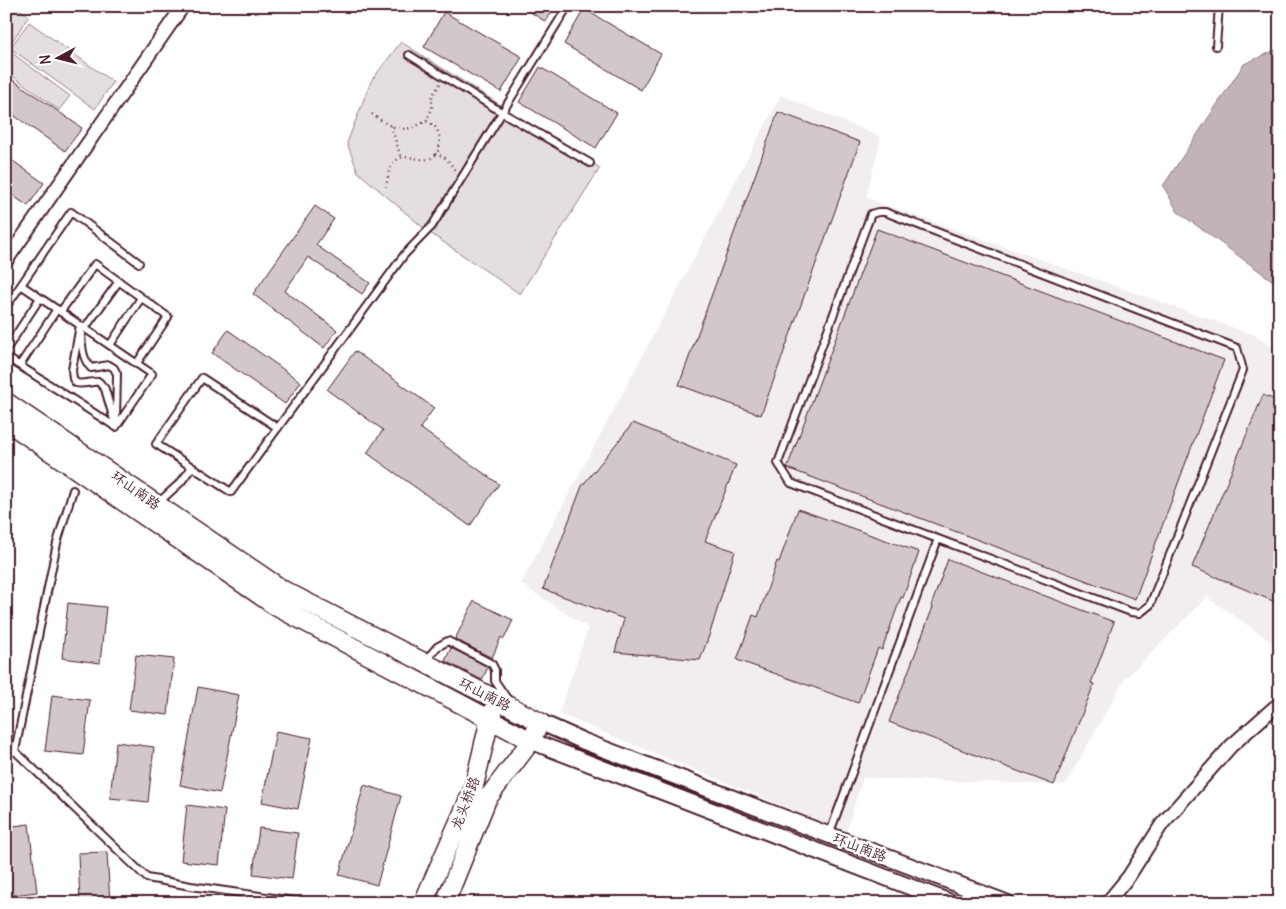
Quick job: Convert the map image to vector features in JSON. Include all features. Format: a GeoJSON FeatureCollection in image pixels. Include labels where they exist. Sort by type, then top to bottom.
{"type":"FeatureCollection","features":[{"type":"Feature","properties":{"kind":"main road","name":"环山南路"},"geometry":{"type":"LineString","coordinates":[[6,402],[284,590],[540,722]]}},
{"type":"Feature","properties":{"kind":"main road","name":"环山南路"},"geometry":{"type":"LineString","coordinates":[[6,421],[277,607],[532,741]]}},
{"type":"Feature","properties":{"kind":"main road","name":"龙头桥路"},"geometry":{"type":"LineString","coordinates":[[423,903],[472,790],[490,719],[497,700]]}},
{"type":"Feature","properties":{"kind":"main road","name":"龙头桥路"},"geometry":{"type":"LineString","coordinates":[[445,903],[488,799],[532,741],[540,722]]}},
{"type":"Feature","properties":{"kind":"street"},"geometry":{"type":"LineString","coordinates":[[6,260],[182,6]]}},
{"type":"Feature","properties":{"kind":"street"},"geometry":{"type":"LineString","coordinates":[[1107,903],[1129,876],[1162,824],[1231,746],[1280,704]]}},
{"type":"Feature","properties":{"kind":"street","name":"环山南路"},"geometry":{"type":"LineString","coordinates":[[540,722],[583,741],[1007,903]]}},
{"type":"Feature","properties":{"kind":"street","name":"环山南路"},"geometry":{"type":"LineString","coordinates":[[532,741],[952,903]]}},
{"type":"Feature","properties":{"kind":"lane"},"geometry":{"type":"LineString","coordinates":[[278,428],[202,378],[156,444],[231,492],[278,428],[404,254],[432,226],[568,6]]}},
{"type":"Feature","properties":{"kind":"lane"},"geometry":{"type":"LineString","coordinates":[[1216,46],[1219,6]]}},
{"type":"Feature","properties":{"kind":"lane"},"geometry":{"type":"LineString","coordinates":[[409,55],[502,113],[590,163]]}},
{"type":"Feature","properties":{"kind":"lane"},"geometry":{"type":"LineString","coordinates":[[6,307],[72,212],[139,263]]}},
{"type":"Feature","properties":{"kind":"lane"},"geometry":{"type":"LineString","coordinates":[[885,212],[1237,348],[1243,370],[1150,605],[1140,613],[1130,612],[938,539],[791,484],[778,463],[871,214],[885,212]]}},
{"type":"Feature","properties":{"kind":"lane"},"geometry":{"type":"LineString","coordinates":[[20,366],[59,310],[95,264],[168,317],[137,363]]}},
{"type":"Feature","properties":{"kind":"lane"},"geometry":{"type":"LineString","coordinates":[[116,427],[105,389],[99,382],[94,381],[76,384],[72,379],[72,370],[83,327],[119,282]]}},
{"type":"Feature","properties":{"kind":"lane"},"geometry":{"type":"LineString","coordinates":[[22,285],[152,374],[116,427]]}},
{"type":"Feature","properties":{"kind":"lane"},"geometry":{"type":"LineString","coordinates":[[6,350],[40,298]]}},
{"type":"Feature","properties":{"kind":"lane"},"geometry":{"type":"LineString","coordinates":[[110,345],[141,298]]}},
{"type":"Feature","properties":{"kind":"lane"},"geometry":{"type":"LineString","coordinates":[[83,327],[82,350],[86,363],[90,368],[109,365],[114,368],[116,374],[116,427]]}},
{"type":"Feature","properties":{"kind":"lane"},"geometry":{"type":"LineString","coordinates":[[6,357],[116,427]]}},
{"type":"Feature","properties":{"kind":"lane"},"geometry":{"type":"LineString","coordinates":[[157,504],[181,482],[192,467]]}},
{"type":"Feature","properties":{"kind":"lane"},"geometry":{"type":"LineString","coordinates":[[15,751],[57,543],[73,490]]}},
{"type":"Feature","properties":{"kind":"lane"},"geometry":{"type":"LineString","coordinates":[[829,835],[938,539]]}},
{"type":"Feature","properties":{"kind":"lane"},"geometry":{"type":"LineString","coordinates":[[424,662],[437,647],[448,641],[492,664],[495,670],[496,681],[515,709]]}},
{"type":"Feature","properties":{"kind":"lane"},"geometry":{"type":"LineString","coordinates":[[6,753],[15,751]]}},
{"type":"Feature","properties":{"kind":"lane"},"geometry":{"type":"LineString","coordinates":[[15,751],[147,878],[308,903]]}},
{"type":"Feature","properties":{"kind":"path"},"geometry":{"type":"LineString","coordinates":[[372,114],[384,123],[403,129],[414,127],[426,121],[432,109],[432,96],[444,77]]}},
{"type":"Feature","properties":{"kind":"path"},"geometry":{"type":"LineString","coordinates":[[386,187],[390,169],[397,159],[405,157],[424,159],[434,156],[438,151],[440,143],[438,130],[426,121]]}},
{"type":"Feature","properties":{"kind":"path"},"geometry":{"type":"LineString","coordinates":[[391,126],[401,158]]}},
{"type":"Feature","properties":{"kind":"path"},"geometry":{"type":"LineString","coordinates":[[435,154],[447,159],[460,182]]}},
{"type":"Feature","properties":{"kind":"shaded area"},"geometry":{"type":"Polygon","coordinates":[[[6,6],[15,6],[29,16],[6,50],[6,6]]]}},
{"type":"Feature","properties":{"kind":"shaded area"},"geometry":{"type":"Polygon","coordinates":[[[29,22],[113,82],[95,109],[10,48],[29,22]]]}},
{"type":"Feature","properties":{"kind":"shaded area"},"geometry":{"type":"Polygon","coordinates":[[[401,42],[600,168],[520,294],[427,231],[358,172],[347,143],[371,81],[401,42]]]}},
{"type":"Feature","properties":{"kind":"shaded area"},"geometry":{"type":"Polygon","coordinates":[[[1280,48],[1280,286],[1178,212],[1163,186],[1244,64],[1280,48]]]}},
{"type":"Feature","properties":{"kind":"shaded area"},"geometry":{"type":"Polygon","coordinates":[[[12,53],[70,96],[59,110],[6,71],[6,60],[12,53]]]}},
{"type":"Feature","properties":{"kind":"shaded area"},"geometry":{"type":"Polygon","coordinates":[[[781,95],[881,137],[866,198],[1257,336],[1280,352],[1280,648],[1207,597],[1124,680],[1065,785],[863,778],[846,832],[559,714],[588,628],[521,584],[781,95]]]}},
{"type":"Feature","properties":{"kind":"building"},"geometry":{"type":"Polygon","coordinates":[[[521,6],[555,6],[546,22],[521,6]]]}},
{"type":"Feature","properties":{"kind":"building"},"geometry":{"type":"Polygon","coordinates":[[[584,9],[661,54],[641,90],[564,44],[584,9]]]}},
{"type":"Feature","properties":{"kind":"building"},"geometry":{"type":"Polygon","coordinates":[[[444,12],[522,57],[501,92],[424,47],[444,12]]]}},
{"type":"Feature","properties":{"kind":"building"},"geometry":{"type":"Polygon","coordinates":[[[540,67],[617,113],[596,148],[519,102],[540,67]]]}},
{"type":"Feature","properties":{"kind":"building"},"geometry":{"type":"Polygon","coordinates":[[[6,75],[82,128],[65,151],[6,110],[6,75]]]}},
{"type":"Feature","properties":{"kind":"building"},"geometry":{"type":"Polygon","coordinates":[[[778,112],[860,142],[761,415],[679,385],[778,112]]]}},
{"type":"Feature","properties":{"kind":"building"},"geometry":{"type":"Polygon","coordinates":[[[6,156],[44,183],[28,206],[6,191],[6,156]]]}},
{"type":"Feature","properties":{"kind":"building"},"geometry":{"type":"Polygon","coordinates":[[[315,206],[334,219],[316,245],[370,283],[362,294],[308,257],[285,291],[337,330],[324,348],[253,294],[315,206]]]}},
{"type":"Feature","properties":{"kind":"building"},"geometry":{"type":"Polygon","coordinates":[[[877,229],[1224,360],[1135,599],[787,468],[877,229]]]}},
{"type":"Feature","properties":{"kind":"building"},"geometry":{"type":"Polygon","coordinates":[[[228,330],[301,382],[285,404],[212,353],[228,330]]]}},
{"type":"Feature","properties":{"kind":"building"},"geometry":{"type":"Polygon","coordinates":[[[355,351],[434,408],[420,428],[499,484],[470,526],[367,453],[383,430],[327,390],[355,351]]]}},
{"type":"Feature","properties":{"kind":"building"},"geometry":{"type":"Polygon","coordinates":[[[1263,395],[1280,402],[1280,604],[1192,567],[1263,395]]]}},
{"type":"Feature","properties":{"kind":"building"},"geometry":{"type":"Polygon","coordinates":[[[633,423],[736,465],[705,541],[735,551],[700,660],[615,652],[624,619],[543,589],[582,486],[633,423]]]}},
{"type":"Feature","properties":{"kind":"building"},"geometry":{"type":"Polygon","coordinates":[[[798,509],[919,552],[882,650],[878,648],[858,703],[737,660],[753,615],[758,617],[777,561],[779,562],[798,509]]]}},
{"type":"Feature","properties":{"kind":"building"},"geometry":{"type":"Polygon","coordinates":[[[948,559],[1114,622],[1091,683],[1094,684],[1054,785],[889,722],[933,607],[931,606],[948,559]]]}},
{"type":"Feature","properties":{"kind":"building"},"geometry":{"type":"Polygon","coordinates":[[[474,601],[513,620],[504,639],[501,637],[492,658],[455,639],[474,601]]]}},
{"type":"Feature","properties":{"kind":"building"},"geometry":{"type":"Polygon","coordinates":[[[68,603],[106,607],[100,663],[62,658],[68,603]]]}},
{"type":"Feature","properties":{"kind":"building"},"geometry":{"type":"Polygon","coordinates":[[[451,648],[488,667],[482,680],[445,661],[451,648]]]}},
{"type":"Feature","properties":{"kind":"building"},"geometry":{"type":"Polygon","coordinates":[[[136,655],[174,659],[168,715],[129,710],[136,655]]]}},
{"type":"Feature","properties":{"kind":"building"},"geometry":{"type":"Polygon","coordinates":[[[198,687],[239,695],[220,793],[180,785],[198,687]]]}},
{"type":"Feature","properties":{"kind":"building"},"geometry":{"type":"Polygon","coordinates":[[[52,695],[90,700],[83,755],[45,751],[52,695]]]}},
{"type":"Feature","properties":{"kind":"building"},"geometry":{"type":"Polygon","coordinates":[[[276,731],[312,738],[298,809],[262,802],[276,731]]]}},
{"type":"Feature","properties":{"kind":"building"},"geometry":{"type":"Polygon","coordinates":[[[116,742],[154,747],[148,802],[110,798],[116,742]]]}},
{"type":"Feature","properties":{"kind":"building"},"geometry":{"type":"Polygon","coordinates":[[[364,785],[401,796],[377,885],[339,875],[364,785]]]}},
{"type":"Feature","properties":{"kind":"building"},"geometry":{"type":"Polygon","coordinates":[[[187,805],[225,810],[219,865],[181,861],[187,805]]]}},
{"type":"Feature","properties":{"kind":"building"},"geometry":{"type":"Polygon","coordinates":[[[29,824],[37,892],[6,896],[6,827],[29,824]]]}},
{"type":"Feature","properties":{"kind":"building"},"geometry":{"type":"Polygon","coordinates":[[[259,828],[298,833],[292,879],[253,874],[259,828]]]}},
{"type":"Feature","properties":{"kind":"building"},"geometry":{"type":"Polygon","coordinates":[[[107,852],[110,903],[80,903],[78,853],[107,852]]]}}]}
